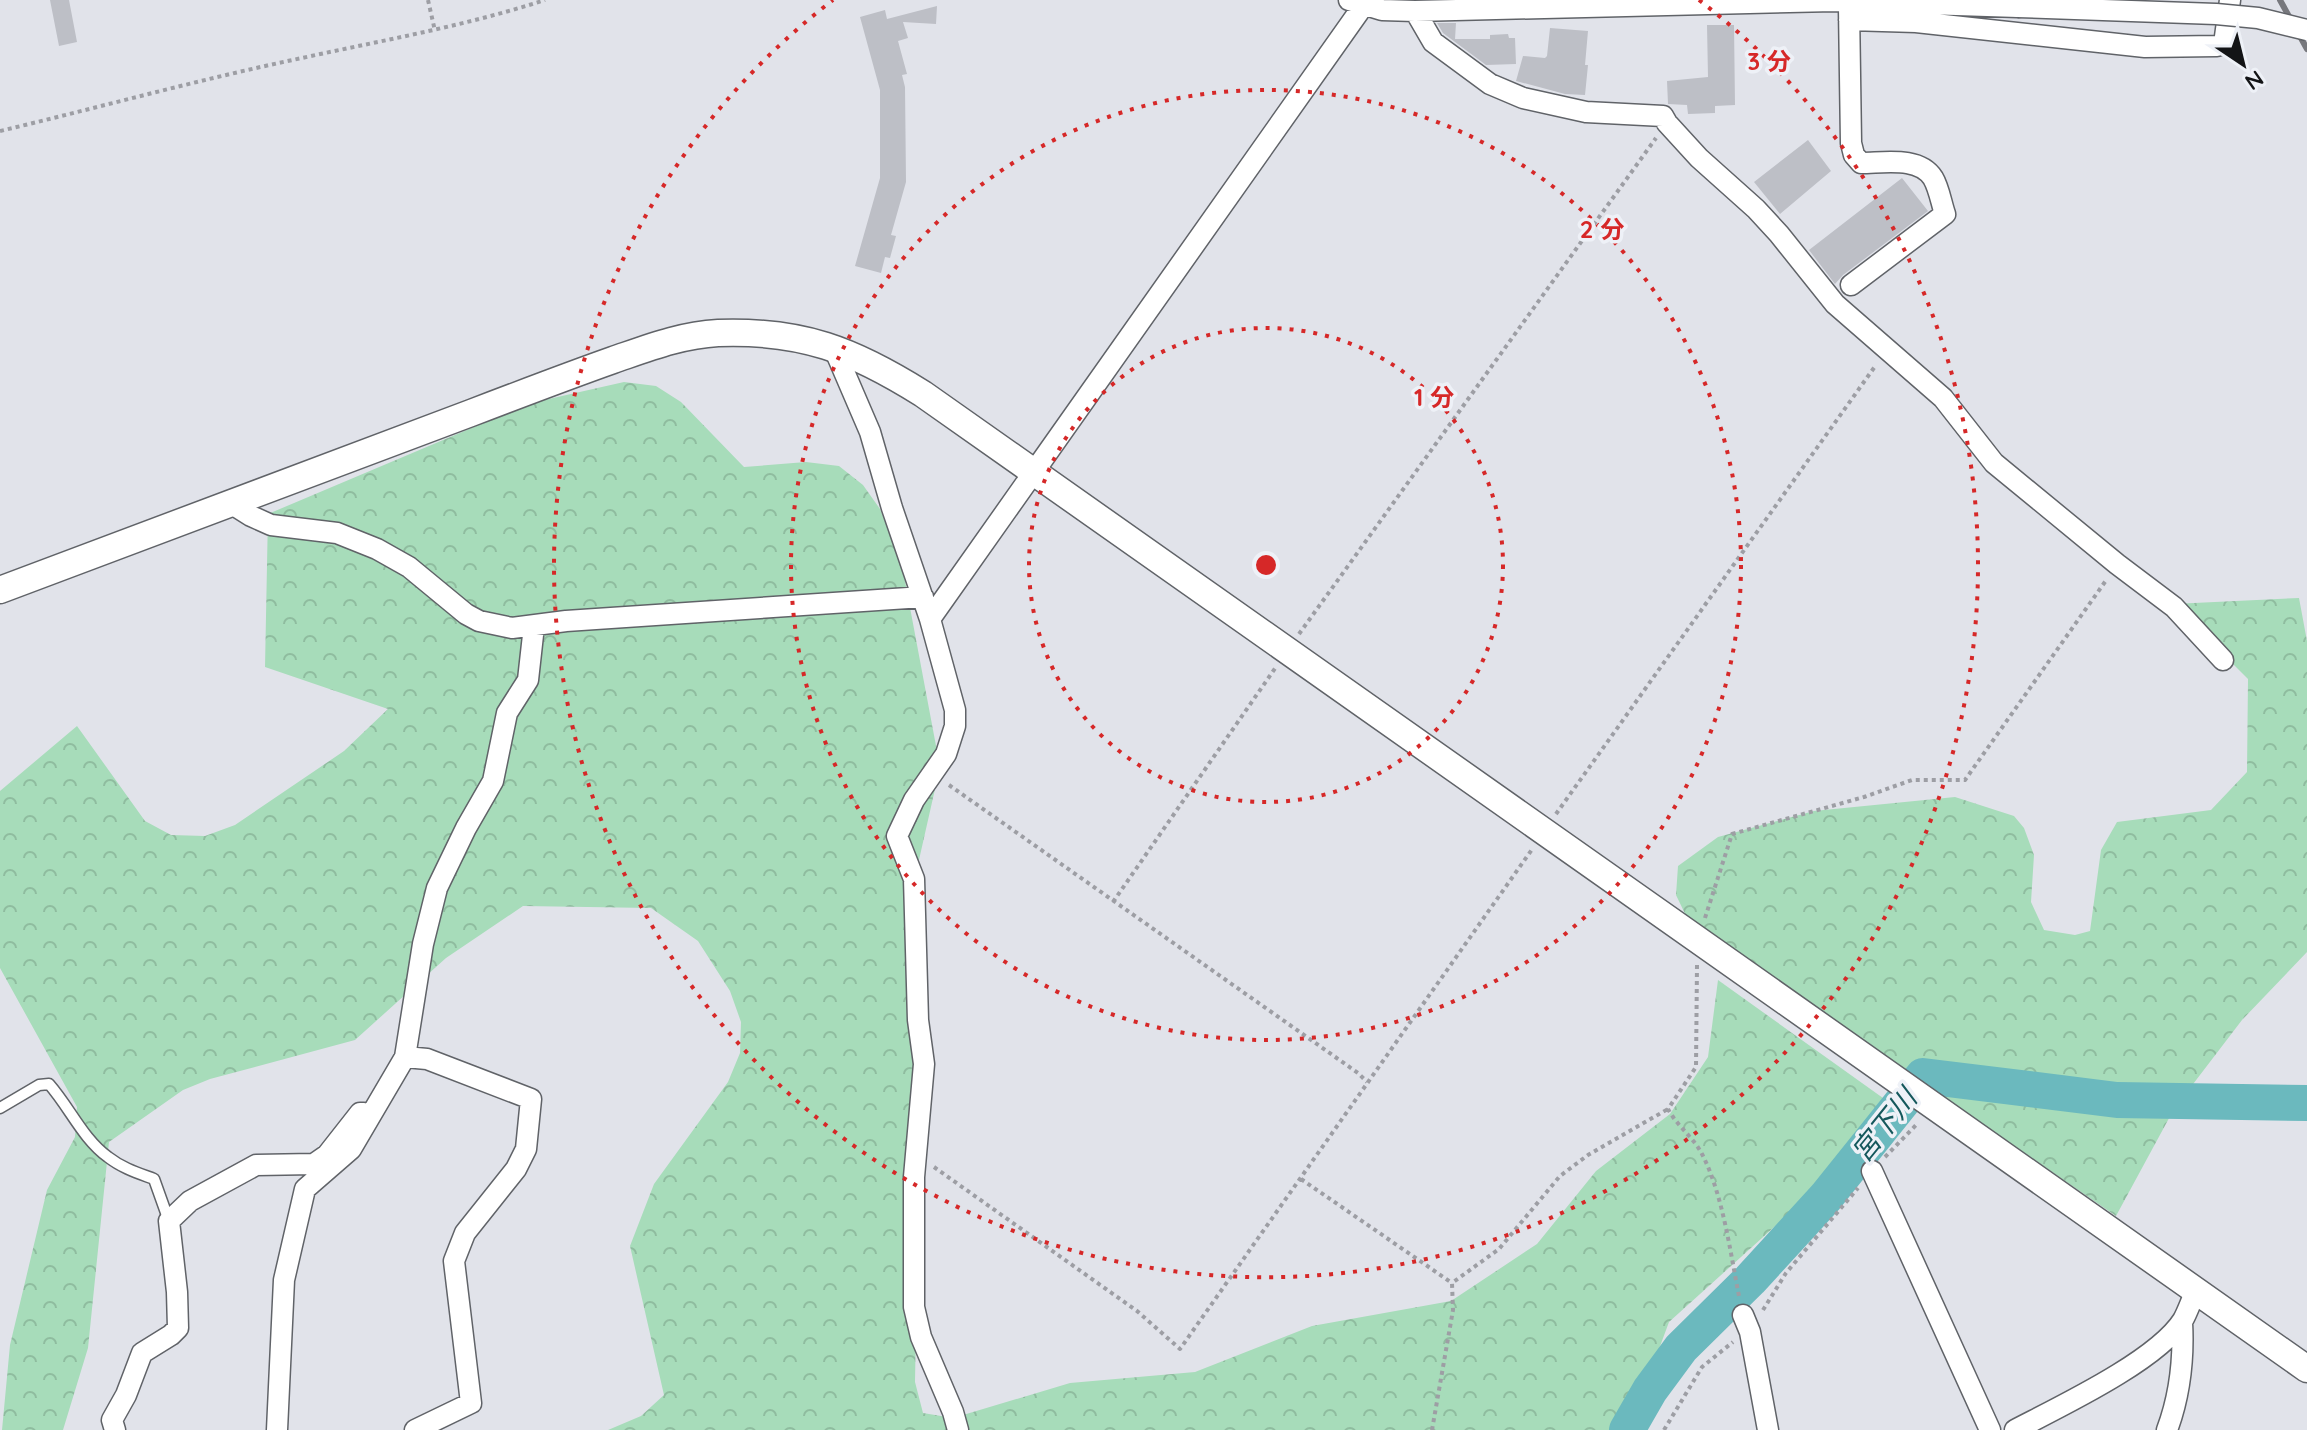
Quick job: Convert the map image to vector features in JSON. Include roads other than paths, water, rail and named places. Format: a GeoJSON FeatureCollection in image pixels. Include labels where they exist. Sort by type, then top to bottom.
{"type":"FeatureCollection","features":[{"type":"Feature","properties":{"kind":"street"},"geometry":{"type":"LineString","coordinates":[[1852,6],[1916,22],[2145,47],[2217,46],[2224,44],[2230,0]]}},
{"type":"Feature","properties":{"kind":"street"},"geometry":{"type":"LineString","coordinates":[[930,619],[1369,4],[1415,11],[1526,4],[1713,2],[2018,7],[2216,14],[2258,18],[2307,30]]}},
{"type":"Feature","properties":{"kind":"street"},"geometry":{"type":"LineString","coordinates":[[1851,285],[1945,214],[1936,184],[1926,169],[1903,162],[1861,163],[1854,155],[1851,143],[1852,6]]}},
{"type":"Feature","properties":{"kind":"street"},"geometry":{"type":"LineString","coordinates":[[1415,11],[1433,42],[1490,84],[1523,98],[1586,112],[1663,116],[1699,158],[1764,217],[1835,304],[1943,398],[1994,463],[2180,612],[2223,660]]}},
{"type":"Feature","properties":{"kind":"street"},"geometry":{"type":"LineString","coordinates":[[0,590],[539,386],[674,339],[717,333],[759,333],[833,346],[882,368],[1034,473],[2307,1369]]}},
{"type":"Feature","properties":{"kind":"street"},"geometry":{"type":"LineString","coordinates":[[833,346],[870,432],[930,619],[955,710],[953,740],[914,800],[897,836],[914,879],[918,1020],[924,1064],[916,1154],[914,1307],[921,1337],[958,1430]]}},
{"type":"Feature","properties":{"kind":"street"},"geometry":{"type":"LineString","coordinates":[[232,504],[271,525],[337,533],[377,549],[409,567],[466,614],[479,621],[512,628],[566,621],[923,597]]}},
{"type":"Feature","properties":{"kind":"street"},"geometry":{"type":"LineString","coordinates":[[277,1430],[284,1280],[305,1189],[351,1149],[405,1057],[423,944],[437,888],[493,781],[507,713],[528,680],[534,626]]}},
{"type":"Feature","properties":{"kind":"street"},"geometry":{"type":"LineString","coordinates":[[405,1057],[427,1059],[531,1099],[526,1149],[516,1169],[465,1233],[454,1261],[471,1403],[415,1430]]}},
{"type":"Feature","properties":{"kind":"street"},"geometry":{"type":"LineString","coordinates":[[115,1430],[112,1420],[126,1395],[142,1353],[178,1328],[169,1221],[190,1201],[256,1165],[314,1164],[327,1155],[360,1113],[374,1113]]}},
{"type":"Feature","properties":{"kind":"street"},"geometry":{"type":"LineString","coordinates":[[1872,1171],[1990,1430]]}},
{"type":"Feature","properties":{"kind":"street"},"geometry":{"type":"LineString","coordinates":[[2015,1430],[2110,1379],[2154,1348],[2182,1322],[2196,1291]]}},
{"type":"Feature","properties":{"kind":"street"},"geometry":{"type":"LineString","coordinates":[[2167,1430],[2184,1355],[2182,1322]]}},
{"type":"Feature","properties":{"kind":"street"},"geometry":{"type":"LineString","coordinates":[[1746,1324],[1768,1430]]}},
{"type":"Feature","properties":{"kind":"lane"},"geometry":{"type":"LineString","coordinates":[[0,1108],[39,1085],[49,1084],[94,1144],[107,1156],[119,1165],[154,1179],[169,1221]]}},
{"type":"Feature","properties":{"kind":"waterway","name":"宮下川"},"geometry":{"type":"LineString","coordinates":[[1627,1430],[1650,1390],[1681,1348],[1750,1280],[1826,1197],[1923,1076],[2117,1100],[2307,1103]]}},
{"type":"Feature","properties":{"kind":"railway"},"geometry":{"type":"LineString","coordinates":[[2280,0],[2307,49]]}}]}
